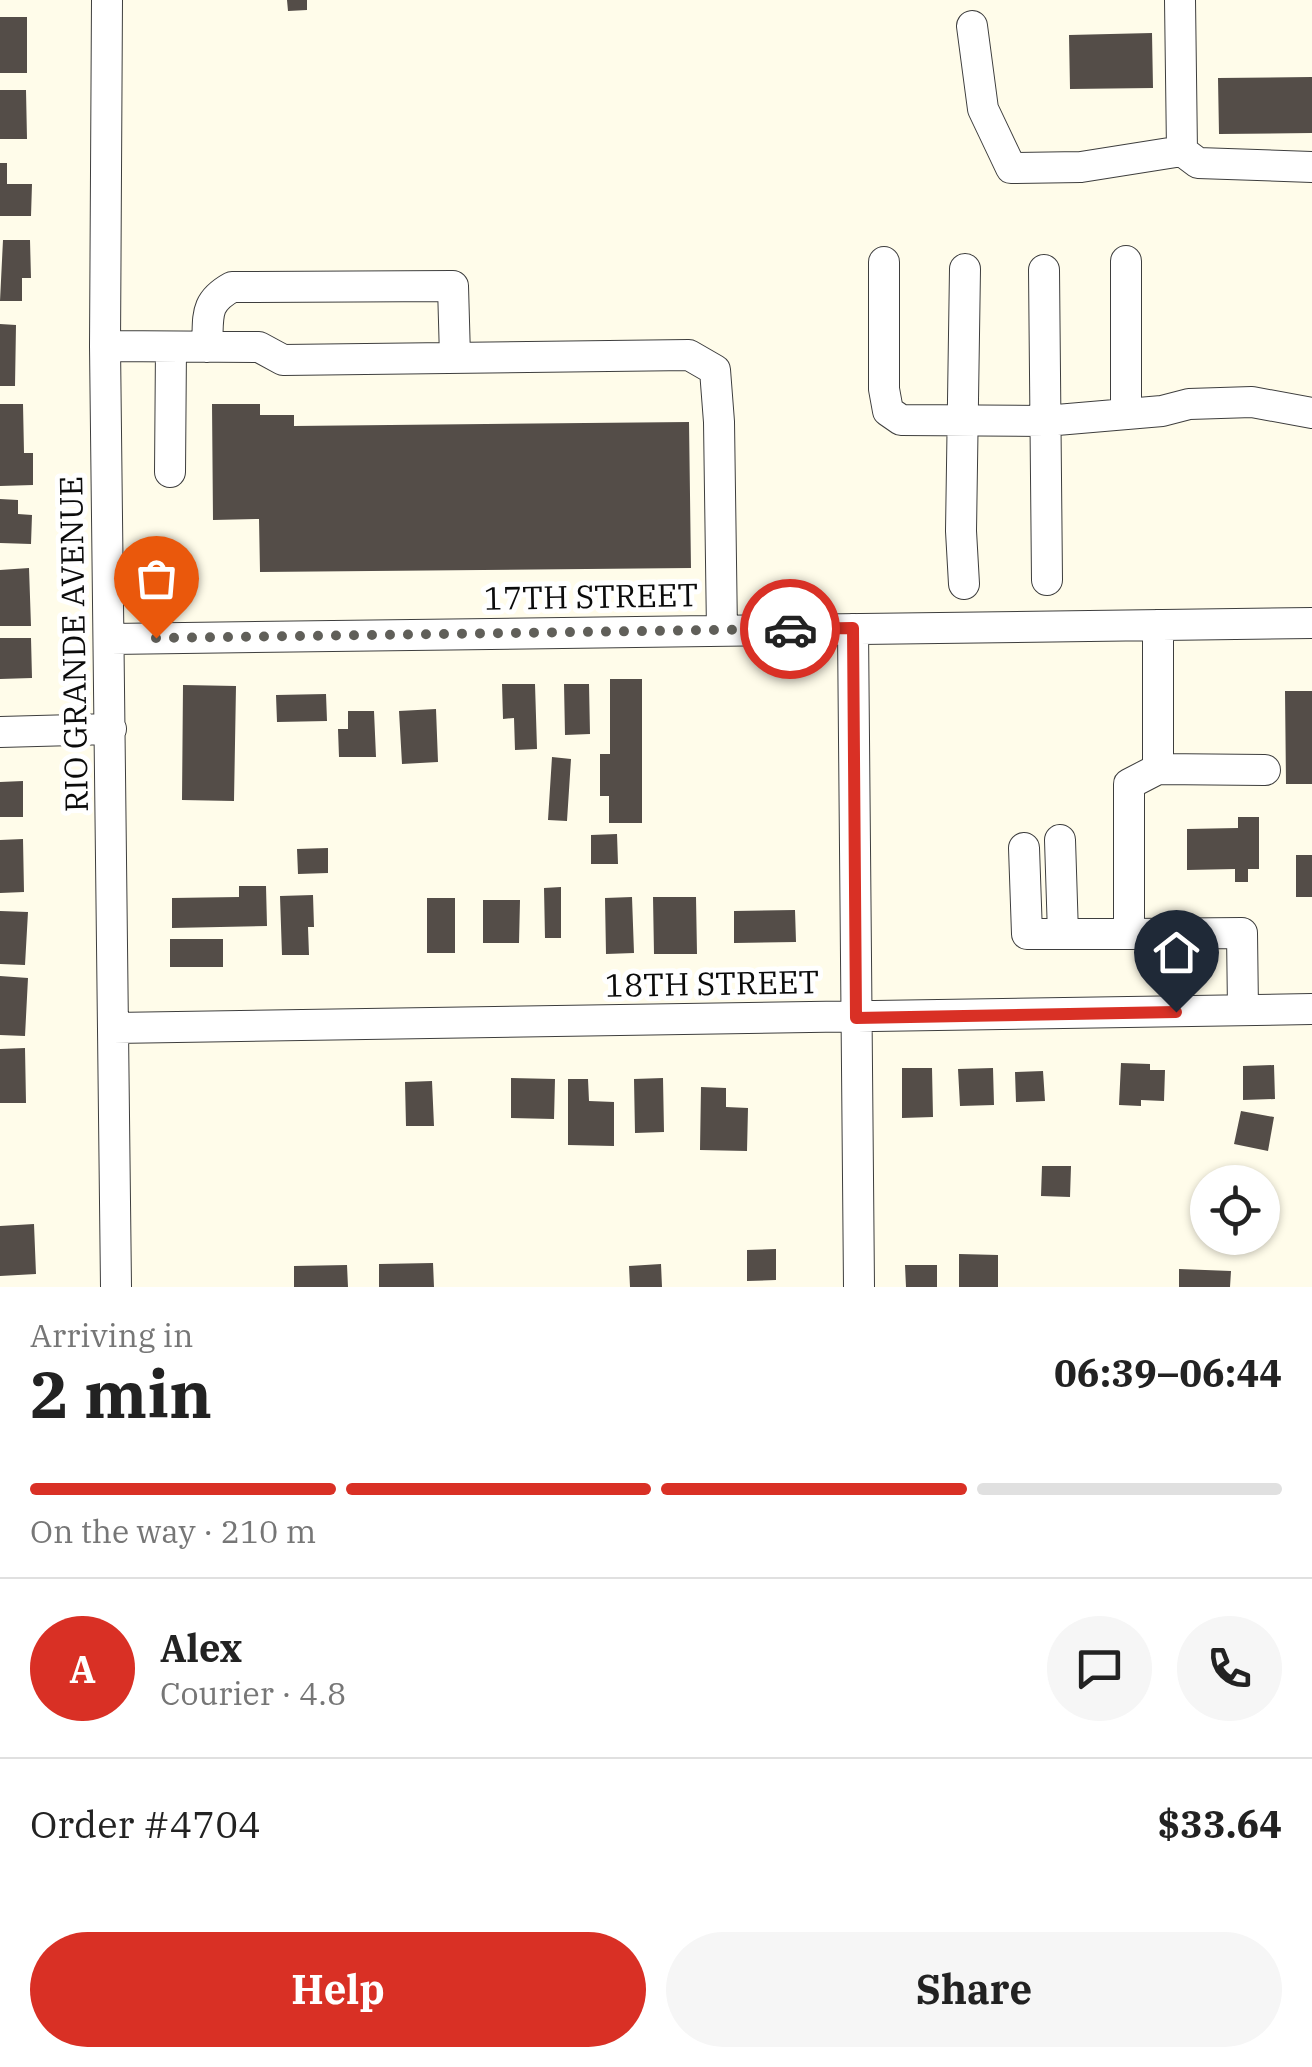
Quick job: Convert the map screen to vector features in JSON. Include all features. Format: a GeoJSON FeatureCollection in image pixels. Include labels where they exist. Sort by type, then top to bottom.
{"type":"FeatureCollection","features":[{"type":"Feature","properties":{"kind":"street","name":"RIO GRANDE AVENUE"},"geometry":{"type":"LineString","coordinates":[[107,0],[105,346],[116,1287]]}},
{"type":"Feature","properties":{"kind":"street"},"geometry":{"type":"LineString","coordinates":[[1180,0],[1182,151]]}},
{"type":"Feature","properties":{"kind":"street"},"geometry":{"type":"LineString","coordinates":[[972,26],[983,109],[1011,168],[1081,167],[1182,151],[1198,163],[1312,167]]}},
{"type":"Feature","properties":{"kind":"street"},"geometry":{"type":"LineString","coordinates":[[1126,261],[1126,414]]}},
{"type":"Feature","properties":{"kind":"street"},"geometry":{"type":"LineString","coordinates":[[884,262],[884,389],[888,411],[901,420],[1044,421],[1162,411],[1189,404],[1252,402],[1312,413]]}},
{"type":"Feature","properties":{"kind":"street"},"geometry":{"type":"LineString","coordinates":[[964,584],[961,531],[965,268]]}},
{"type":"Feature","properties":{"kind":"street"},"geometry":{"type":"LineString","coordinates":[[1044,270],[1047,580]]}},
{"type":"Feature","properties":{"kind":"street"},"geometry":{"type":"LineString","coordinates":[[207,347],[209,305],[232,286],[454,286],[455,357]]}},
{"type":"Feature","properties":{"kind":"street"},"geometry":{"type":"LineString","coordinates":[[105,346],[259,348],[282,360],[689,355],[714,370],[719,422],[722,630]]}},
{"type":"Feature","properties":{"kind":"street"},"geometry":{"type":"LineString","coordinates":[[170,472],[171,346]]}},
{"type":"Feature","properties":{"kind":"street","name":"17TH STREET"},"geometry":{"type":"LineString","coordinates":[[110,639],[1312,623]]}},
{"type":"Feature","properties":{"kind":"street"},"geometry":{"type":"LineString","coordinates":[[1158,625],[1158,770]]}},
{"type":"Feature","properties":{"kind":"street"},"geometry":{"type":"LineString","coordinates":[[853,628],[859,1287]]}},
{"type":"Feature","properties":{"kind":"street"},"geometry":{"type":"LineString","coordinates":[[0,732],[111,728]]}},
{"type":"Feature","properties":{"kind":"street"},"geometry":{"type":"LineString","coordinates":[[1129,934],[1128,784],[1158,770],[1265,770]]}},
{"type":"Feature","properties":{"kind":"street"},"geometry":{"type":"LineString","coordinates":[[1060,840],[1063,934]]}},
{"type":"Feature","properties":{"kind":"street"},"geometry":{"type":"LineString","coordinates":[[1024,848],[1027,934],[1242,932],[1243,1010]]}},
{"type":"Feature","properties":{"kind":"street","name":"18TH STREET"},"geometry":{"type":"LineString","coordinates":[[114,1028],[1312,1009]]}},
{"type":"Feature","properties":{"kind":"building"},"geometry":{"type":"Polygon","coordinates":[[[287,0],[307,0],[307,10],[288,11],[287,0]]]}},
{"type":"Feature","properties":{"kind":"building"},"geometry":{"type":"Polygon","coordinates":[[[0,17],[27,17],[27,73],[0,73],[0,17]]]}},
{"type":"Feature","properties":{"kind":"building"},"geometry":{"type":"Polygon","coordinates":[[[1152,33],[1153,88],[1070,89],[1069,35],[1152,33]]]}},
{"type":"Feature","properties":{"kind":"building"},"geometry":{"type":"Polygon","coordinates":[[[1312,77],[1312,133],[1219,134],[1218,78],[1312,77]]]}},
{"type":"Feature","properties":{"kind":"building"},"geometry":{"type":"Polygon","coordinates":[[[0,90],[26,90],[27,139],[0,139],[0,90]]]}},
{"type":"Feature","properties":{"kind":"building"},"geometry":{"type":"Polygon","coordinates":[[[0,163],[7,163],[7,184],[32,184],[31,216],[0,216],[0,163]]]}},
{"type":"Feature","properties":{"kind":"building"},"geometry":{"type":"Polygon","coordinates":[[[3,240],[30,240],[31,278],[22,278],[22,301],[0,301],[3,240]]]}},
{"type":"Feature","properties":{"kind":"building"},"geometry":{"type":"Polygon","coordinates":[[[0,324],[16,325],[15,386],[0,386],[0,324]]]}},
{"type":"Feature","properties":{"kind":"building"},"geometry":{"type":"Polygon","coordinates":[[[0,404],[23,404],[24,453],[33,453],[33,485],[0,486],[0,404]]]}},
{"type":"Feature","properties":{"kind":"building"},"geometry":{"type":"Polygon","coordinates":[[[212,404],[260,404],[260,415],[294,415],[294,426],[689,422],[691,568],[260,572],[259,519],[213,520],[212,404]]]}},
{"type":"Feature","properties":{"kind":"building"},"geometry":{"type":"Polygon","coordinates":[[[0,499],[18,500],[18,514],[32,515],[31,544],[0,543],[0,499]]]}},
{"type":"Feature","properties":{"kind":"building"},"geometry":{"type":"Polygon","coordinates":[[[29,568],[31,626],[0,626],[0,570],[29,568]]]}},
{"type":"Feature","properties":{"kind":"building"},"geometry":{"type":"Polygon","coordinates":[[[0,638],[31,638],[32,678],[0,679],[0,638]]]}},
{"type":"Feature","properties":{"kind":"building"},"geometry":{"type":"Polygon","coordinates":[[[610,679],[642,679],[642,823],[609,823],[609,796],[600,796],[600,754],[610,754],[610,679]]]}},
{"type":"Feature","properties":{"kind":"building"},"geometry":{"type":"Polygon","coordinates":[[[502,684],[535,684],[537,749],[515,750],[514,718],[503,719],[502,684]]]}},
{"type":"Feature","properties":{"kind":"building"},"geometry":{"type":"Polygon","coordinates":[[[564,684],[589,684],[590,734],[565,735],[564,684]]]}},
{"type":"Feature","properties":{"kind":"building"},"geometry":{"type":"Polygon","coordinates":[[[183,685],[236,686],[234,801],[182,800],[183,685]]]}},
{"type":"Feature","properties":{"kind":"building"},"geometry":{"type":"Polygon","coordinates":[[[1285,691],[1312,691],[1312,784],[1286,784],[1285,691]]]}},
{"type":"Feature","properties":{"kind":"building"},"geometry":{"type":"Polygon","coordinates":[[[326,694],[327,721],[277,722],[276,695],[326,694]]]}},
{"type":"Feature","properties":{"kind":"building"},"geometry":{"type":"Polygon","coordinates":[[[436,709],[438,762],[402,764],[399,711],[436,709]]]}},
{"type":"Feature","properties":{"kind":"building"},"geometry":{"type":"Polygon","coordinates":[[[348,711],[374,711],[376,757],[339,757],[338,729],[348,729],[348,711]]]}},
{"type":"Feature","properties":{"kind":"building"},"geometry":{"type":"Polygon","coordinates":[[[552,757],[571,759],[567,821],[548,820],[552,757]]]}},
{"type":"Feature","properties":{"kind":"building"},"geometry":{"type":"Polygon","coordinates":[[[23,781],[23,817],[0,817],[0,782],[23,781]]]}},
{"type":"Feature","properties":{"kind":"building"},"geometry":{"type":"Polygon","coordinates":[[[1238,817],[1259,817],[1259,869],[1248,869],[1248,882],[1235,882],[1235,869],[1187,870],[1187,829],[1238,828],[1238,817]]]}},
{"type":"Feature","properties":{"kind":"building"},"geometry":{"type":"Polygon","coordinates":[[[617,834],[618,864],[591,864],[591,835],[617,834]]]}},
{"type":"Feature","properties":{"kind":"building"},"geometry":{"type":"Polygon","coordinates":[[[23,839],[24,892],[0,893],[0,840],[23,839]]]}},
{"type":"Feature","properties":{"kind":"building"},"geometry":{"type":"Polygon","coordinates":[[[328,848],[328,873],[298,874],[297,849],[328,848]]]}},
{"type":"Feature","properties":{"kind":"building"},"geometry":{"type":"Polygon","coordinates":[[[1296,855],[1312,855],[1312,897],[1296,897],[1296,855]]]}},
{"type":"Feature","properties":{"kind":"building"},"geometry":{"type":"Polygon","coordinates":[[[239,886],[266,886],[267,926],[172,928],[172,898],[239,897],[239,886]]]}},
{"type":"Feature","properties":{"kind":"building"},"geometry":{"type":"Polygon","coordinates":[[[561,887],[561,938],[545,938],[544,888],[561,887]]]}},
{"type":"Feature","properties":{"kind":"building"},"geometry":{"type":"Polygon","coordinates":[[[313,895],[314,927],[308,927],[309,955],[282,955],[280,896],[313,895]]]}},
{"type":"Feature","properties":{"kind":"building"},"geometry":{"type":"Polygon","coordinates":[[[632,897],[634,953],[606,954],[605,898],[632,897]]]}},
{"type":"Feature","properties":{"kind":"building"},"geometry":{"type":"Polygon","coordinates":[[[653,897],[696,897],[697,954],[654,954],[653,897]]]}},
{"type":"Feature","properties":{"kind":"building"},"geometry":{"type":"Polygon","coordinates":[[[427,898],[455,898],[455,953],[427,953],[427,898]]]}},
{"type":"Feature","properties":{"kind":"building"},"geometry":{"type":"Polygon","coordinates":[[[483,900],[520,900],[519,943],[483,943],[483,900]]]}},
{"type":"Feature","properties":{"kind":"building"},"geometry":{"type":"Polygon","coordinates":[[[795,910],[796,942],[734,943],[734,911],[795,910]]]}},
{"type":"Feature","properties":{"kind":"building"},"geometry":{"type":"Polygon","coordinates":[[[0,911],[28,912],[25,965],[0,964],[0,911]]]}},
{"type":"Feature","properties":{"kind":"building"},"geometry":{"type":"Polygon","coordinates":[[[170,939],[223,939],[223,967],[170,967],[170,939]]]}},
{"type":"Feature","properties":{"kind":"building"},"geometry":{"type":"Polygon","coordinates":[[[0,976],[28,978],[25,1036],[0,1035],[0,976]]]}},
{"type":"Feature","properties":{"kind":"building"},"geometry":{"type":"Polygon","coordinates":[[[25,1048],[26,1103],[0,1103],[0,1049],[25,1048]]]}},
{"type":"Feature","properties":{"kind":"building"},"geometry":{"type":"Polygon","coordinates":[[[1121,1063],[1150,1064],[1150,1070],[1165,1070],[1164,1101],[1141,1100],[1141,1106],[1119,1105],[1121,1063]]]}},
{"type":"Feature","properties":{"kind":"building"},"geometry":{"type":"Polygon","coordinates":[[[1274,1065],[1275,1099],[1243,1100],[1243,1066],[1274,1065]]]}},
{"type":"Feature","properties":{"kind":"building"},"geometry":{"type":"Polygon","coordinates":[[[902,1068],[932,1068],[933,1117],[902,1118],[902,1068]]]}},
{"type":"Feature","properties":{"kind":"building"},"geometry":{"type":"Polygon","coordinates":[[[993,1068],[994,1105],[960,1106],[958,1069],[993,1068]]]}},
{"type":"Feature","properties":{"kind":"building"},"geometry":{"type":"Polygon","coordinates":[[[1043,1071],[1045,1101],[1016,1102],[1015,1072],[1043,1071]]]}},
{"type":"Feature","properties":{"kind":"building"},"geometry":{"type":"Polygon","coordinates":[[[511,1078],[555,1079],[554,1119],[511,1118],[511,1078]]]}},
{"type":"Feature","properties":{"kind":"building"},"geometry":{"type":"Polygon","coordinates":[[[663,1078],[664,1132],[635,1133],[634,1079],[663,1078]]]}},
{"type":"Feature","properties":{"kind":"building"},"geometry":{"type":"Polygon","coordinates":[[[568,1079],[588,1079],[589,1101],[614,1102],[614,1146],[568,1145],[568,1079]]]}},
{"type":"Feature","properties":{"kind":"building"},"geometry":{"type":"Polygon","coordinates":[[[432,1081],[434,1126],[406,1126],[405,1082],[432,1081]]]}},
{"type":"Feature","properties":{"kind":"building"},"geometry":{"type":"Polygon","coordinates":[[[701,1087],[726,1088],[726,1107],[748,1108],[747,1151],[700,1150],[701,1087]]]}},
{"type":"Feature","properties":{"kind":"building"},"geometry":{"type":"Polygon","coordinates":[[[1241,1111],[1274,1117],[1268,1151],[1234,1144],[1241,1111]]]}},
{"type":"Feature","properties":{"kind":"building"},"geometry":{"type":"Polygon","coordinates":[[[1042,1166],[1071,1166],[1070,1197],[1041,1196],[1042,1166]]]}},
{"type":"Feature","properties":{"kind":"building"},"geometry":{"type":"Polygon","coordinates":[[[34,1224],[36,1274],[0,1276],[0,1226],[34,1224]]]}},
{"type":"Feature","properties":{"kind":"building"},"geometry":{"type":"Polygon","coordinates":[[[776,1249],[776,1280],[747,1281],[747,1250],[776,1249]]]}},
{"type":"Feature","properties":{"kind":"building"},"geometry":{"type":"Polygon","coordinates":[[[959,1254],[998,1255],[998,1287],[959,1287],[959,1254]]]}},
{"type":"Feature","properties":{"kind":"building"},"geometry":{"type":"Polygon","coordinates":[[[433,1263],[434,1287],[379,1287],[379,1264],[433,1263]]]}},
{"type":"Feature","properties":{"kind":"building"},"geometry":{"type":"Polygon","coordinates":[[[661,1264],[662,1287],[630,1287],[629,1266],[661,1264]]]}},
{"type":"Feature","properties":{"kind":"building"},"geometry":{"type":"Polygon","coordinates":[[[347,1265],[348,1287],[294,1287],[294,1266],[347,1265]]]}},
{"type":"Feature","properties":{"kind":"building"},"geometry":{"type":"Polygon","coordinates":[[[905,1265],[937,1265],[937,1287],[906,1287],[905,1265]]]}},
{"type":"Feature","properties":{"kind":"building"},"geometry":{"type":"Polygon","coordinates":[[[1179,1269],[1231,1271],[1230,1287],[1179,1287],[1179,1269]]]}},
{"type":"Feature","properties":{"kind":"way so far"},"geometry":{"type":"LineString","coordinates":[[156,638],[790,629]]}},
{"type":"Feature","properties":{"kind":"route"},"geometry":{"type":"LineString","coordinates":[[790,629],[853,628],[856,1018],[1176,1012]]}}]}
